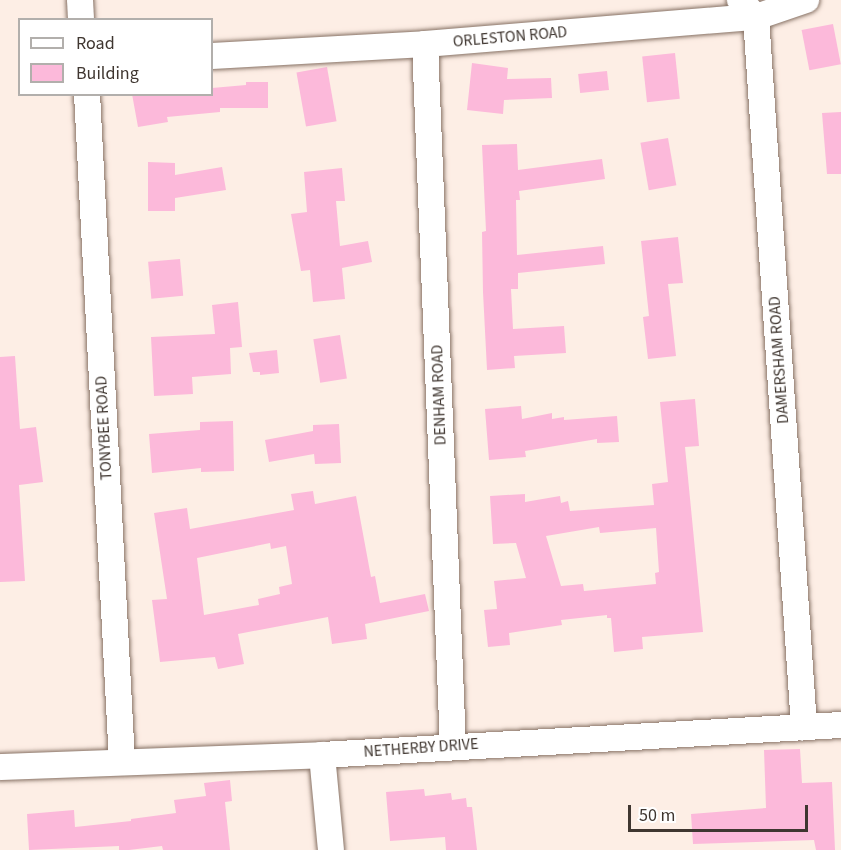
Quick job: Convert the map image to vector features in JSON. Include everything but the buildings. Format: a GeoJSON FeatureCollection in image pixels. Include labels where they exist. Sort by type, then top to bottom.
{"type":"FeatureCollection","features":[{"type":"Feature","properties":{"kind":"street"},"geometry":{"type":"LineString","coordinates":[[80,0],[81,18]]}},
{"type":"Feature","properties":{"kind":"street","name":"ORLESTON ROAD"},"geometry":{"type":"LineString","coordinates":[[213,56],[424,44],[748,9],[806,0]]}},
{"type":"Feature","properties":{"kind":"street","name":"DAMERSHAM ROAD"},"geometry":{"type":"LineString","coordinates":[[748,9],[804,727]]}},
{"type":"Feature","properties":{"kind":"street","name":"DENHAM ROAD"},"geometry":{"type":"LineString","coordinates":[[424,44],[453,746]]}},
{"type":"Feature","properties":{"kind":"street","name":"TONYBEE ROAD"},"geometry":{"type":"LineString","coordinates":[[87,96],[122,762]]}},
{"type":"Feature","properties":{"kind":"street","name":"NETHERBY DRIVE"},"geometry":{"type":"LineString","coordinates":[[0,767],[322,755],[841,725]]}},
{"type":"Feature","properties":{"kind":"street"},"geometry":{"type":"LineString","coordinates":[[322,755],[331,850]]}}]}
